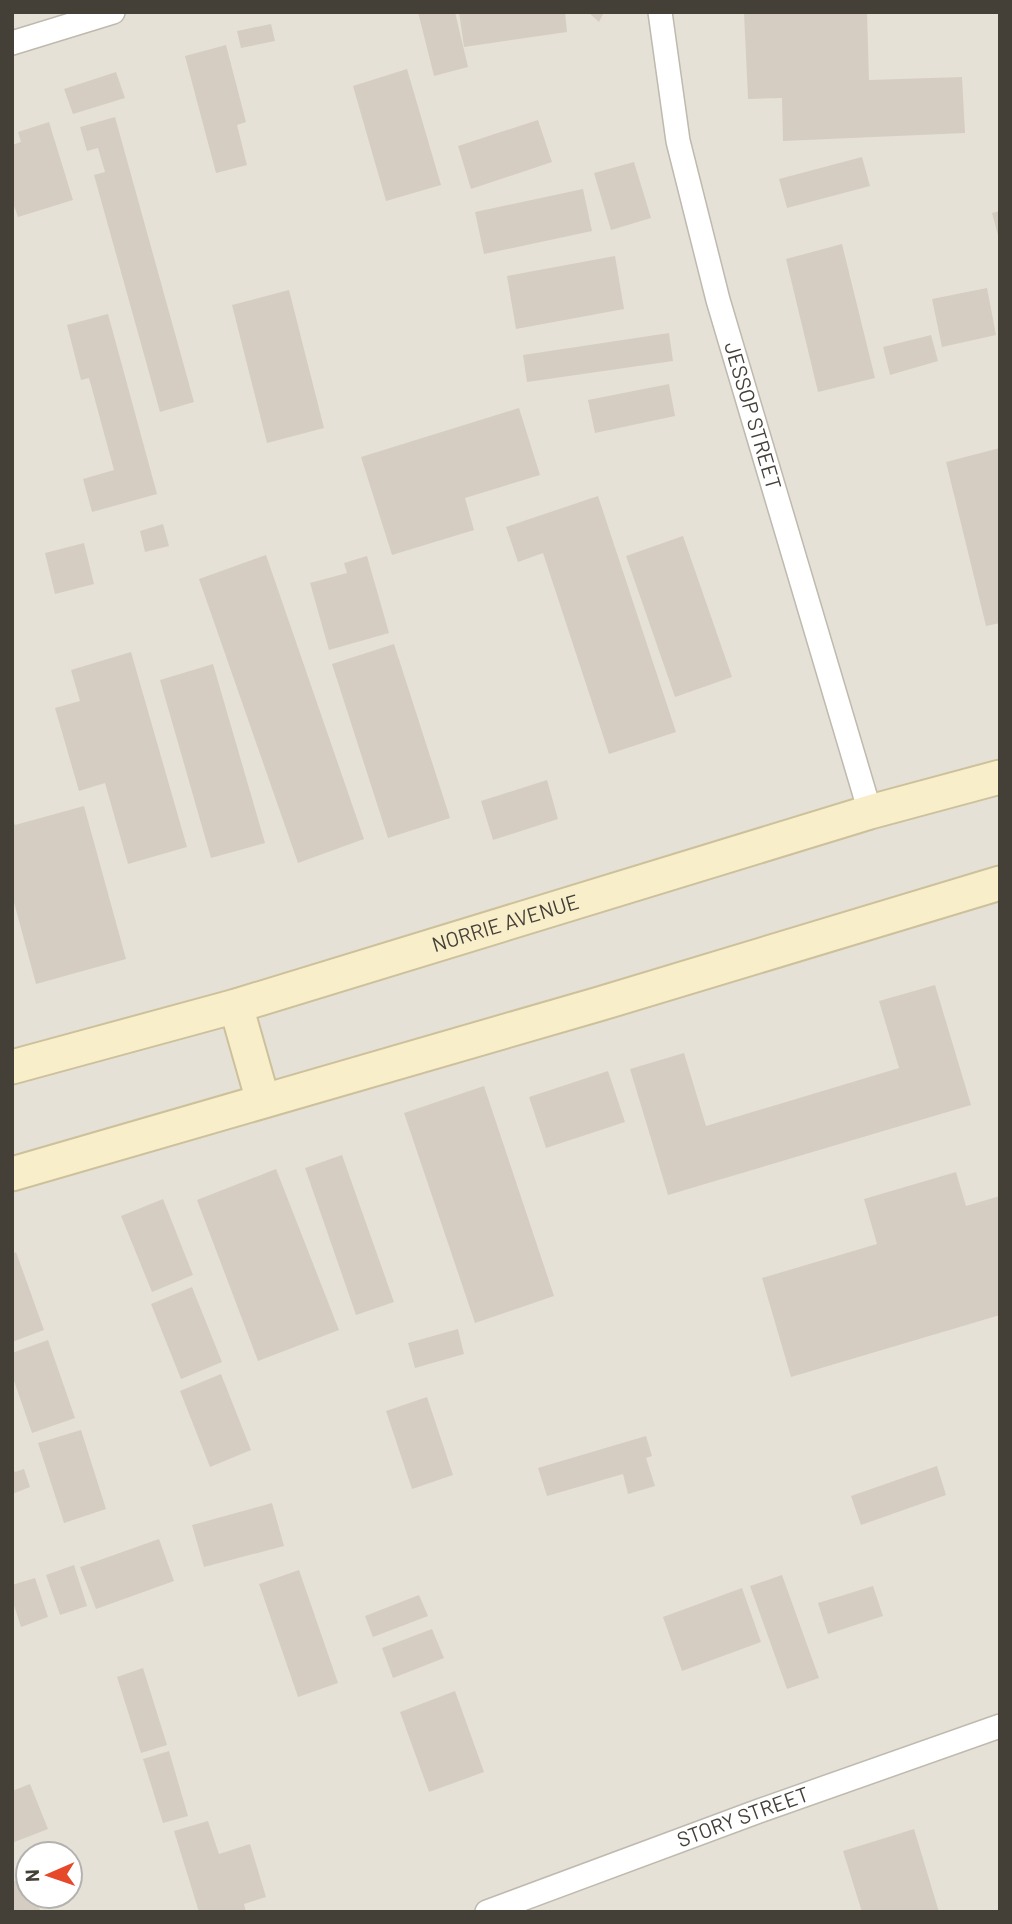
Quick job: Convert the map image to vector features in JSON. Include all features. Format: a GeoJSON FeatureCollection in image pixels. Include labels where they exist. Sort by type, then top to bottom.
{"type":"FeatureCollection","features":[{"type":"Feature","properties":{"kind":"main road","name":"NORRIE AVENUE"},"geometry":{"type":"LineString","coordinates":[[12,1067],[236,1006],[870,812],[1000,777]]}},
{"type":"Feature","properties":{"kind":"main road"},"geometry":{"type":"LineString","coordinates":[[12,1174],[599,1004],[1000,883]]}},
{"type":"Feature","properties":{"kind":"main road"},"geometry":{"type":"LineString","coordinates":[[236,1006],[263,1101]]}},
{"type":"Feature","properties":{"kind":"street"},"geometry":{"type":"LineString","coordinates":[[12,43],[113,12]]}},
{"type":"Feature","properties":{"kind":"street","name":"JESSOP STREET"},"geometry":{"type":"LineString","coordinates":[[660,12],[678,141],[718,300],[870,812]]}},
{"type":"Feature","properties":{"kind":"street","name":"STORY STREET"},"geometry":{"type":"LineString","coordinates":[[486,1912],[1000,1726]]}},
{"type":"Feature","properties":{"kind":"shaded area"},"geometry":{"type":"Polygon","coordinates":[[[12,12],[1000,12],[1000,1912],[12,1912],[12,12]]]}},
{"type":"Feature","properties":{"kind":"building"},"geometry":{"type":"Polygon","coordinates":[[[418,12],[455,12],[468,67],[434,76],[418,12]]]}},
{"type":"Feature","properties":{"kind":"building"},"geometry":{"type":"Polygon","coordinates":[[[459,12],[565,12],[567,32],[464,47],[459,12]]]}},
{"type":"Feature","properties":{"kind":"building"},"geometry":{"type":"Polygon","coordinates":[[[588,12],[604,12],[599,22],[588,12]]]}},
{"type":"Feature","properties":{"kind":"building"},"geometry":{"type":"Polygon","coordinates":[[[744,12],[867,12],[869,80],[962,77],[965,133],[783,141],[782,98],[748,99],[744,12]]]}},
{"type":"Feature","properties":{"kind":"building"},"geometry":{"type":"Polygon","coordinates":[[[271,24],[275,41],[241,48],[237,31],[271,24]]]}},
{"type":"Feature","properties":{"kind":"building"},"geometry":{"type":"Polygon","coordinates":[[[226,45],[246,122],[237,125],[247,165],[216,173],[185,56],[226,45]]]}},
{"type":"Feature","properties":{"kind":"building"},"geometry":{"type":"Polygon","coordinates":[[[407,69],[441,185],[386,201],[353,86],[407,69]]]}},
{"type":"Feature","properties":{"kind":"building"},"geometry":{"type":"Polygon","coordinates":[[[116,72],[125,98],[73,114],[64,89],[116,72]]]}},
{"type":"Feature","properties":{"kind":"building"},"geometry":{"type":"Polygon","coordinates":[[[115,117],[194,402],[160,412],[94,175],[105,172],[98,148],[87,151],[80,127],[115,117]]]}},
{"type":"Feature","properties":{"kind":"building"},"geometry":{"type":"Polygon","coordinates":[[[538,120],[552,162],[471,189],[458,146],[538,120]]]}},
{"type":"Feature","properties":{"kind":"building"},"geometry":{"type":"Polygon","coordinates":[[[49,122],[73,200],[18,217],[12,200],[12,145],[21,142],[18,132],[49,122]]]}},
{"type":"Feature","properties":{"kind":"building"},"geometry":{"type":"Polygon","coordinates":[[[862,157],[870,186],[787,208],[779,179],[862,157]]]}},
{"type":"Feature","properties":{"kind":"building"},"geometry":{"type":"Polygon","coordinates":[[[634,162],[651,218],[611,230],[594,173],[634,162]]]}},
{"type":"Feature","properties":{"kind":"building"},"geometry":{"type":"Polygon","coordinates":[[[583,189],[592,231],[484,254],[475,212],[583,189]]]}},
{"type":"Feature","properties":{"kind":"building"},"geometry":{"type":"Polygon","coordinates":[[[1000,211],[1000,239],[999,239],[992,213],[1000,211]]]}},
{"type":"Feature","properties":{"kind":"building"},"geometry":{"type":"Polygon","coordinates":[[[842,244],[875,378],[818,392],[786,259],[842,244]]]}},
{"type":"Feature","properties":{"kind":"building"},"geometry":{"type":"Polygon","coordinates":[[[615,256],[624,309],[516,329],[507,276],[615,256]]]}},
{"type":"Feature","properties":{"kind":"building"},"geometry":{"type":"Polygon","coordinates":[[[987,288],[996,335],[942,347],[932,299],[987,288]]]}},
{"type":"Feature","properties":{"kind":"building"},"geometry":{"type":"Polygon","coordinates":[[[289,290],[324,428],[267,443],[232,305],[289,290]]]}},
{"type":"Feature","properties":{"kind":"building"},"geometry":{"type":"Polygon","coordinates":[[[108,314],[157,494],[92,512],[83,479],[114,470],[89,378],[81,380],[67,325],[108,314]]]}},
{"type":"Feature","properties":{"kind":"building"},"geometry":{"type":"Polygon","coordinates":[[[669,333],[673,361],[527,382],[523,355],[669,333]]]}},
{"type":"Feature","properties":{"kind":"building"},"geometry":{"type":"Polygon","coordinates":[[[931,335],[938,361],[890,375],[883,347],[931,335]]]}},
{"type":"Feature","properties":{"kind":"building"},"geometry":{"type":"Polygon","coordinates":[[[669,384],[675,416],[595,433],[588,400],[669,384]]]}},
{"type":"Feature","properties":{"kind":"building"},"geometry":{"type":"Polygon","coordinates":[[[519,408],[540,475],[465,498],[474,530],[392,555],[361,457],[519,408]]]}},
{"type":"Feature","properties":{"kind":"building"},"geometry":{"type":"Polygon","coordinates":[[[1000,448],[1000,623],[986,626],[946,462],[1000,448]]]}},
{"type":"Feature","properties":{"kind":"building"},"geometry":{"type":"Polygon","coordinates":[[[598,496],[676,732],[609,754],[543,553],[518,562],[506,527],[598,496]]]}},
{"type":"Feature","properties":{"kind":"building"},"geometry":{"type":"Polygon","coordinates":[[[163,524],[169,546],[145,552],[140,531],[163,524]]]}},
{"type":"Feature","properties":{"kind":"building"},"geometry":{"type":"Polygon","coordinates":[[[683,536],[732,677],[675,697],[626,556],[683,536]]]}},
{"type":"Feature","properties":{"kind":"building"},"geometry":{"type":"Polygon","coordinates":[[[84,543],[94,584],[55,594],[45,553],[84,543]]]}},
{"type":"Feature","properties":{"kind":"building"},"geometry":{"type":"Polygon","coordinates":[[[266,555],[364,839],[298,863],[199,579],[266,555]]]}},
{"type":"Feature","properties":{"kind":"building"},"geometry":{"type":"Polygon","coordinates":[[[367,556],[389,633],[329,650],[310,583],[347,573],[344,563],[367,556]]]}},
{"type":"Feature","properties":{"kind":"building"},"geometry":{"type":"Polygon","coordinates":[[[394,644],[450,818],[388,838],[332,664],[394,644]]]}},
{"type":"Feature","properties":{"kind":"building"},"geometry":{"type":"Polygon","coordinates":[[[131,652],[187,847],[128,864],[105,783],[79,791],[55,708],[80,701],[71,670],[131,652]]]}},
{"type":"Feature","properties":{"kind":"building"},"geometry":{"type":"Polygon","coordinates":[[[213,664],[265,843],[211,858],[160,680],[213,664]]]}},
{"type":"Feature","properties":{"kind":"building"},"geometry":{"type":"Polygon","coordinates":[[[547,780],[558,819],[493,840],[481,801],[547,780]]]}},
{"type":"Feature","properties":{"kind":"building"},"geometry":{"type":"Polygon","coordinates":[[[84,806],[126,959],[36,984],[12,895],[12,818],[15,825],[84,806]]]}},
{"type":"Feature","properties":{"kind":"building"},"geometry":{"type":"Polygon","coordinates":[[[935,985],[971,1105],[668,1195],[630,1069],[684,1053],[706,1126],[899,1068],[879,1001],[935,985]]]}},
{"type":"Feature","properties":{"kind":"building"},"geometry":{"type":"Polygon","coordinates":[[[608,1071],[625,1122],[546,1148],[529,1097],[608,1071]]]}},
{"type":"Feature","properties":{"kind":"building"},"geometry":{"type":"Polygon","coordinates":[[[484,1086],[554,1296],[475,1323],[404,1113],[484,1086]]]}},
{"type":"Feature","properties":{"kind":"building"},"geometry":{"type":"Polygon","coordinates":[[[342,1155],[394,1302],[356,1315],[305,1168],[342,1155]]]}},
{"type":"Feature","properties":{"kind":"building"},"geometry":{"type":"Polygon","coordinates":[[[276,1169],[339,1330],[258,1361],[197,1200],[276,1169]]]}},
{"type":"Feature","properties":{"kind":"building"},"geometry":{"type":"Polygon","coordinates":[[[956,1172],[966,1206],[1000,1196],[1000,1315],[791,1377],[762,1278],[877,1244],[864,1199],[956,1172]]]}},
{"type":"Feature","properties":{"kind":"building"},"geometry":{"type":"Polygon","coordinates":[[[163,1199],[193,1275],[152,1292],[121,1216],[163,1199]]]}},
{"type":"Feature","properties":{"kind":"building"},"geometry":{"type":"Polygon","coordinates":[[[16,1252],[44,1330],[12,1342],[12,1254],[16,1252]]]}},
{"type":"Feature","properties":{"kind":"building"},"geometry":{"type":"Polygon","coordinates":[[[192,1287],[222,1362],[181,1379],[151,1304],[192,1287]]]}},
{"type":"Feature","properties":{"kind":"building"},"geometry":{"type":"Polygon","coordinates":[[[458,1329],[464,1354],[415,1368],[408,1343],[458,1329]]]}},
{"type":"Feature","properties":{"kind":"building"},"geometry":{"type":"Polygon","coordinates":[[[48,1340],[75,1418],[32,1433],[12,1375],[12,1353],[48,1340]]]}},
{"type":"Feature","properties":{"kind":"building"},"geometry":{"type":"Polygon","coordinates":[[[221,1374],[251,1450],[210,1467],[180,1391],[221,1374]]]}},
{"type":"Feature","properties":{"kind":"building"},"geometry":{"type":"Polygon","coordinates":[[[427,1397],[453,1475],[412,1489],[386,1411],[427,1397]]]}},
{"type":"Feature","properties":{"kind":"building"},"geometry":{"type":"Polygon","coordinates":[[[81,1430],[106,1509],[64,1523],[38,1443],[81,1430]]]}},
{"type":"Feature","properties":{"kind":"building"},"geometry":{"type":"Polygon","coordinates":[[[646,1436],[652,1456],[646,1458],[655,1486],[628,1494],[623,1474],[547,1496],[538,1468],[646,1436]]]}},
{"type":"Feature","properties":{"kind":"building"},"geometry":{"type":"Polygon","coordinates":[[[937,1466],[946,1495],[861,1525],[851,1496],[937,1466]]]}},
{"type":"Feature","properties":{"kind":"building"},"geometry":{"type":"Polygon","coordinates":[[[12,1467],[15,1472],[24,1469],[30,1487],[12,1494],[12,1467]]]}},
{"type":"Feature","properties":{"kind":"building"},"geometry":{"type":"Polygon","coordinates":[[[272,1503],[284,1546],[204,1567],[192,1525],[272,1503]]]}},
{"type":"Feature","properties":{"kind":"building"},"geometry":{"type":"Polygon","coordinates":[[[159,1539],[174,1581],[96,1609],[80,1567],[159,1539]]]}},
{"type":"Feature","properties":{"kind":"building"},"geometry":{"type":"Polygon","coordinates":[[[74,1565],[87,1606],[60,1615],[46,1575],[74,1565]]]}},
{"type":"Feature","properties":{"kind":"building"},"geometry":{"type":"Polygon","coordinates":[[[299,1570],[338,1683],[298,1697],[259,1584],[299,1570]]]}},
{"type":"Feature","properties":{"kind":"building"},"geometry":{"type":"Polygon","coordinates":[[[782,1575],[819,1678],[787,1689],[750,1586],[782,1575]]]}},
{"type":"Feature","properties":{"kind":"building"},"geometry":{"type":"Polygon","coordinates":[[[35,1578],[48,1617],[21,1627],[12,1599],[12,1585],[35,1578]]]}},
{"type":"Feature","properties":{"kind":"building"},"geometry":{"type":"Polygon","coordinates":[[[873,1586],[883,1616],[828,1634],[818,1603],[873,1586]]]}},
{"type":"Feature","properties":{"kind":"building"},"geometry":{"type":"Polygon","coordinates":[[[742,1588],[761,1642],[682,1671],[663,1617],[742,1588]]]}},
{"type":"Feature","properties":{"kind":"building"},"geometry":{"type":"Polygon","coordinates":[[[419,1595],[428,1616],[373,1637],[365,1616],[419,1595]]]}},
{"type":"Feature","properties":{"kind":"building"},"geometry":{"type":"Polygon","coordinates":[[[432,1629],[444,1658],[393,1678],[382,1648],[432,1629]]]}},
{"type":"Feature","properties":{"kind":"building"},"geometry":{"type":"Polygon","coordinates":[[[143,1668],[167,1745],[141,1753],[117,1677],[143,1668]]]}},
{"type":"Feature","properties":{"kind":"building"},"geometry":{"type":"Polygon","coordinates":[[[455,1691],[484,1772],[429,1792],[400,1712],[455,1691]]]}},
{"type":"Feature","properties":{"kind":"building"},"geometry":{"type":"Polygon","coordinates":[[[169,1751],[188,1816],[163,1823],[143,1759],[169,1751]]]}},
{"type":"Feature","properties":{"kind":"building"},"geometry":{"type":"Polygon","coordinates":[[[30,1784],[48,1829],[12,1843],[12,1791],[30,1784]]]}},
{"type":"Feature","properties":{"kind":"building"},"geometry":{"type":"Polygon","coordinates":[[[208,1821],[219,1854],[250,1844],[266,1897],[244,1904],[246,1912],[199,1912],[174,1831],[208,1821]]]}},
{"type":"Feature","properties":{"kind":"building"},"geometry":{"type":"Polygon","coordinates":[[[914,1829],[939,1912],[862,1912],[843,1851],[914,1829]]]}},
{"type":"Feature","properties":{"kind":"building"},"geometry":{"type":"Polygon","coordinates":[[[14,1881],[14,1910],[41,1912],[12,1912],[14,1881]]]}}]}
